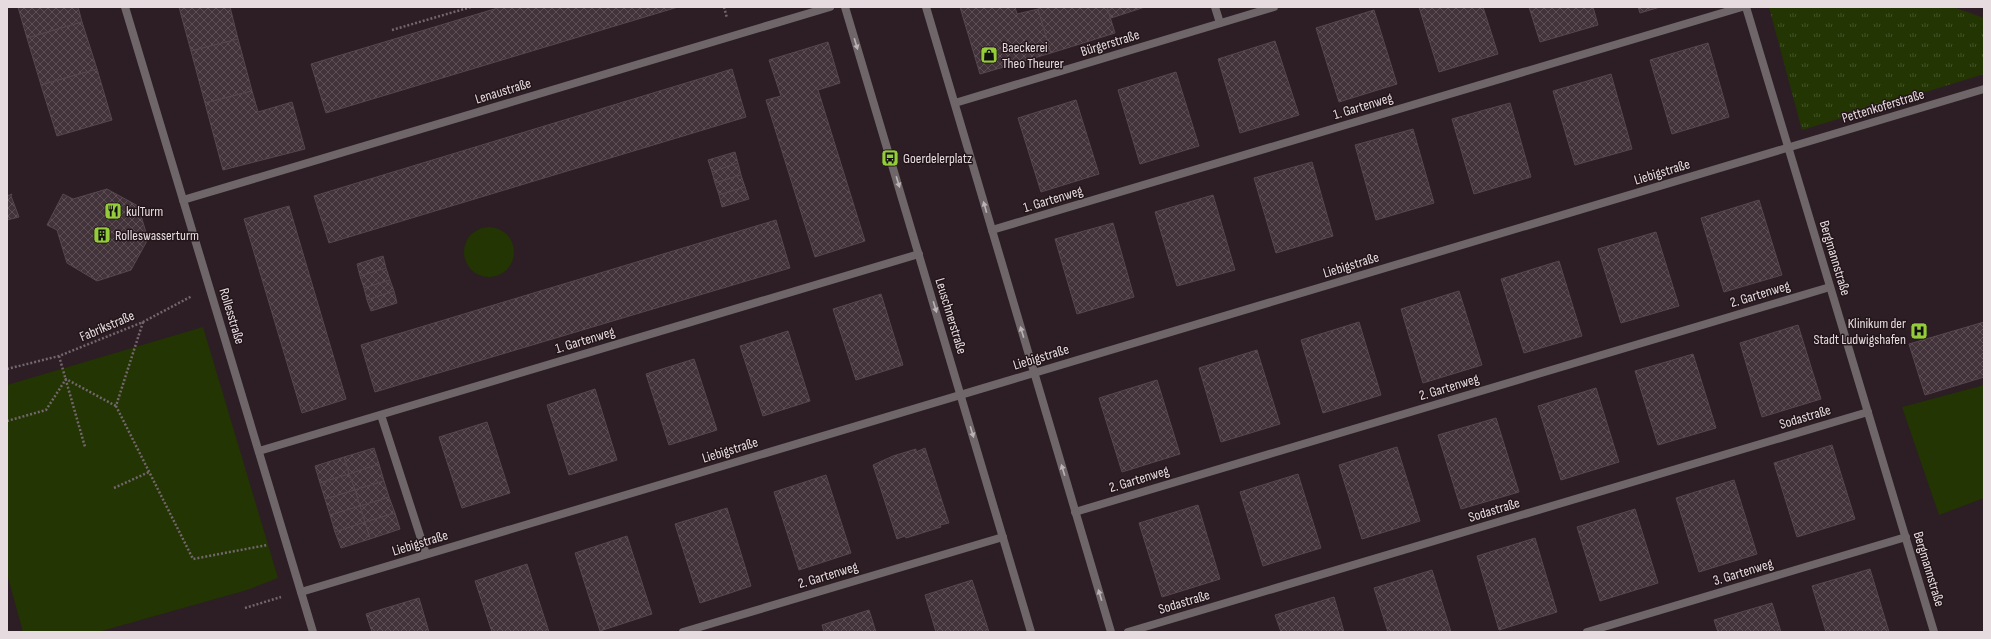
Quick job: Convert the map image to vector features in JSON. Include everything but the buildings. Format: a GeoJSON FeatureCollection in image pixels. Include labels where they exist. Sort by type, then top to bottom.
{"type":"FeatureCollection","features":[{"type":"Feature","properties":{"kind":"street","name":"Rollesstraße"},"geometry":{"type":"LineString","coordinates":[[125,7],[313,632]]}},
{"type":"Feature","properties":{"kind":"street","name":"Lenaustraße"},"geometry":{"type":"LineString","coordinates":[[183,200],[830,7]]}},
{"type":"Feature","properties":{"kind":"street","name":"Leuschnerstraße"},"geometry":{"type":"LineString","coordinates":[[845,7],[1031,632]]}},
{"type":"Feature","properties":{"kind":"street"},"geometry":{"type":"LineString","coordinates":[[926,7],[1111,632]]}},
{"type":"Feature","properties":{"kind":"street"},"geometry":{"type":"LineString","coordinates":[[1215,7],[1220,23]]}},
{"type":"Feature","properties":{"kind":"street","name":"Bürgerstraße"},"geometry":{"type":"LineString","coordinates":[[955,103],[1274,7]]}},
{"type":"Feature","properties":{"kind":"street","name":"1. Gartenweg"},"geometry":{"type":"LineString","coordinates":[[992,230],[1742,7]]}},
{"type":"Feature","properties":{"kind":"street","name":"Bergmannstraße"},"geometry":{"type":"LineString","coordinates":[[1746,7],[1934,632]]}},
{"type":"Feature","properties":{"kind":"street","name":"Pettenkoferstraße"},"geometry":{"type":"LineString","coordinates":[[1789,148],[1984,89]]}},
{"type":"Feature","properties":{"kind":"street","name":"Liebigstraße"},"geometry":{"type":"LineString","coordinates":[[301,592],[1789,148]]}},
{"type":"Feature","properties":{"kind":"street","name":"1. Gartenweg"},"geometry":{"type":"LineString","coordinates":[[259,451],[919,254]]}},
{"type":"Feature","properties":{"kind":"street","name":"2. Gartenweg"},"geometry":{"type":"LineString","coordinates":[[1075,512],[1830,287]]}},
{"type":"Feature","properties":{"kind":"street","name":"Sodastraße"},"geometry":{"type":"LineString","coordinates":[[1128,632],[1868,412]]}},
{"type":"Feature","properties":{"kind":"street"},"geometry":{"type":"LineString","coordinates":[[381,415],[426,554]]}},
{"type":"Feature","properties":{"kind":"street","name":"2. Gartenweg"},"geometry":{"type":"LineString","coordinates":[[683,632],[1003,537]]}},
{"type":"Feature","properties":{"kind":"street","name":"3. Gartenweg"},"geometry":{"type":"LineString","coordinates":[[1587,632],[1906,537]]}},
{"type":"Feature","properties":{"kind":"path"},"geometry":{"type":"LineString","coordinates":[[392,30],[472,7]]}},
{"type":"Feature","properties":{"kind":"path","name":"Fabrikstraße"},"geometry":{"type":"LineString","coordinates":[[7,369],[59,356],[143,322],[192,296],[211,292]]}},
{"type":"Feature","properties":{"kind":"path"},"geometry":{"type":"LineString","coordinates":[[116,406],[143,322]]}},
{"type":"Feature","properties":{"kind":"path"},"geometry":{"type":"LineString","coordinates":[[59,356],[85,447]]}},
{"type":"Feature","properties":{"kind":"path"},"geometry":{"type":"LineString","coordinates":[[66,379],[116,406],[193,559],[286,542]]}},
{"type":"Feature","properties":{"kind":"path"},"geometry":{"type":"LineString","coordinates":[[7,420],[46,410],[66,379]]}},
{"type":"Feature","properties":{"kind":"path"},"geometry":{"type":"LineString","coordinates":[[114,488],[149,472]]}},
{"type":"Feature","properties":{"kind":"path"},"geometry":{"type":"LineString","coordinates":[[245,608],[301,592]]}},
{"type":"Feature","properties":{"kind":"green space"},"geometry":{"type":"Polygon","coordinates":[[[1769,7],[1953,7],[1984,18],[1984,74],[1802,130],[1769,7]]]}},
{"type":"Feature","properties":{"kind":"green space"},"geometry":{"type":"Polygon","coordinates":[[[489,227],[498,229],[509,238],[514,252],[512,261],[503,272],[489,277],[480,275],[469,266],[464,252],[466,243],[475,232],[489,227]]]}},
{"type":"Feature","properties":{"kind":"green space"},"geometry":{"type":"Polygon","coordinates":[[[203,327],[278,578],[247,590],[98,632],[23,632],[7,574],[7,385],[203,327]]]}},
{"type":"Feature","properties":{"kind":"green space"},"geometry":{"type":"Polygon","coordinates":[[[1984,385],[1984,498],[1939,515],[1902,407],[1984,385]]]}},
{"type":"Feature","properties":{"kind":"place","name":"Baeckerei Theo Theurer"},"geometry":{"type":"Point","coordinates":[989,55]}},
{"type":"Feature","properties":{"kind":"place","name":"Goerdelerplatz"},"geometry":{"type":"Point","coordinates":[890,158]}},
{"type":"Feature","properties":{"kind":"place","name":"kulTurm"},"geometry":{"type":"Point","coordinates":[113,211]}},
{"type":"Feature","properties":{"kind":"place","name":"Rolleswasserturm"},"geometry":{"type":"Point","coordinates":[102,235]}},
{"type":"Feature","properties":{"kind":"place","name":"Klinikum der Stadt Ludwigshafen"},"geometry":{"type":"Point","coordinates":[1919,331]}}]}
